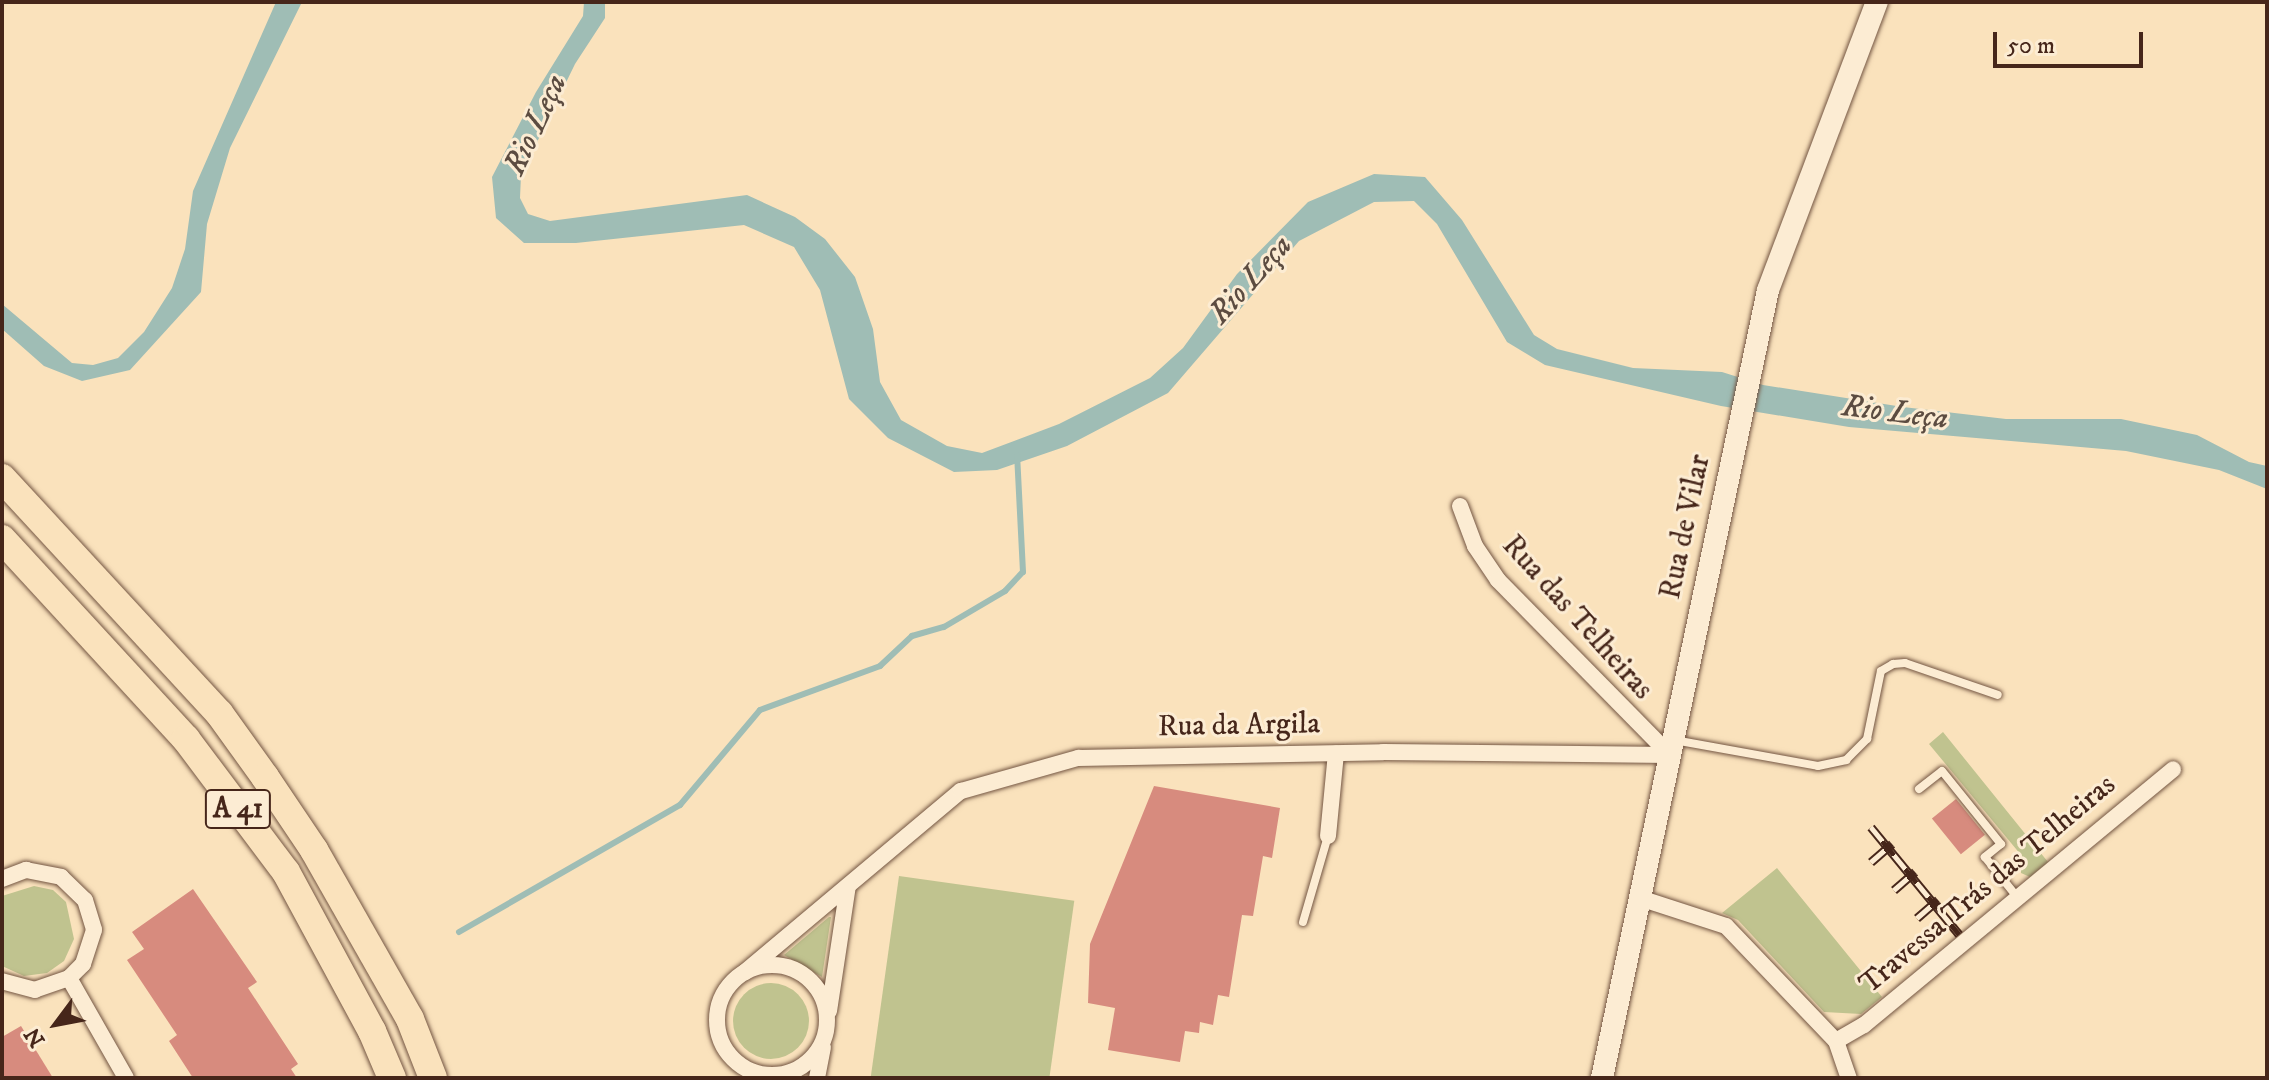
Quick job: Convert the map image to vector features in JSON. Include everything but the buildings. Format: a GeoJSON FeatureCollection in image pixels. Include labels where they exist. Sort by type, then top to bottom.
{"type":"FeatureCollection","features":[{"type":"Feature","properties":{"kind":"highway","name":"A 41"},"geometry":{"type":"LineString","coordinates":[[2,478],[66,543],[219,713],[265,777],[314,850],[403,1006],[433,1078]]}},
{"type":"Feature","properties":{"kind":"highway","name":"A 41"},"geometry":{"type":"LineString","coordinates":[[2,539],[186,739],[286,872],[372,1031],[392,1078]]}},
{"type":"Feature","properties":{"kind":"street","name":"Rua de Vilar"},"geometry":{"type":"LineString","coordinates":[[1602,1078],[1768,290],[1799,196],[1877,2]]}},
{"type":"Feature","properties":{"kind":"street","name":"Rua das Telheiras"},"geometry":{"type":"LineString","coordinates":[[1460,506],[1475,546],[1498,580],[1672,747]]}},
{"type":"Feature","properties":{"kind":"street","name":"Rua da Argila"},"geometry":{"type":"LineString","coordinates":[[746,1078],[726,1050],[719,1033],[719,1007],[731,983],[961,791],[1078,758],[1672,747]]}},
{"type":"Feature","properties":{"kind":"street"},"geometry":{"type":"LineString","coordinates":[[1328,836],[1336,753]]}},
{"type":"Feature","properties":{"kind":"street","name":"Travessa Trás das Telheiras"},"geometry":{"type":"LineString","coordinates":[[1836,1041],[1864,1025],[2173,769]]}},
{"type":"Feature","properties":{"kind":"street"},"geometry":{"type":"LineString","coordinates":[[2,879],[26,870],[44,871],[61,877],[85,900],[91,914],[92,945],[69,978],[35,990],[2,981]]}},
{"type":"Feature","properties":{"kind":"street"},"geometry":{"type":"LineString","coordinates":[[817,1078],[848,886]]}},
{"type":"Feature","properties":{"kind":"street"},"geometry":{"type":"LineString","coordinates":[[1640,898],[1726,926],[1836,1041],[1849,1078]]}},
{"type":"Feature","properties":{"kind":"street"},"geometry":{"type":"LineString","coordinates":[[726,1050],[746,1067],[771,1075],[804,1065],[826,1029],[825,1004],[806,976],[776,965],[745,972]]}},
{"type":"Feature","properties":{"kind":"street"},"geometry":{"type":"LineString","coordinates":[[69,978],[126,1078]]}},
{"type":"Feature","properties":{"kind":"lane"},"geometry":{"type":"LineString","coordinates":[[1672,747],[1818,766],[1846,760],[1867,739],[1881,671],[1893,664],[1905,663],[1998,695]]}},
{"type":"Feature","properties":{"kind":"lane"},"geometry":{"type":"LineString","coordinates":[[1919,789],[1942,771],[2001,844],[1985,857],[2017,897]]}},
{"type":"Feature","properties":{"kind":"lane"},"geometry":{"type":"LineString","coordinates":[[1303,922],[1328,836]]}},
{"type":"Feature","properties":{"kind":"green space"},"geometry":{"type":"Polygon","coordinates":[[[1943,732],[2048,862],[2030,877],[2021,873],[2021,855],[1929,744],[1943,732]]]}},
{"type":"Feature","properties":{"kind":"green space"},"geometry":{"type":"Polygon","coordinates":[[[1777,868],[1882,997],[1861,1014],[1824,1012],[1738,920],[1722,913],[1777,868]]]}},
{"type":"Feature","properties":{"kind":"green space"},"geometry":{"type":"Polygon","coordinates":[[[899,876],[1074,901],[1049,1078],[871,1078],[899,876]]]}},
{"type":"Feature","properties":{"kind":"green space"},"geometry":{"type":"Polygon","coordinates":[[[34,886],[53,890],[66,902],[74,939],[64,961],[47,973],[24,976],[2,966],[2,896],[34,886]]]}},
{"type":"Feature","properties":{"kind":"green space"},"geometry":{"type":"Polygon","coordinates":[[[831,917],[822,977],[784,955],[831,917]]]}},
{"type":"Feature","properties":{"kind":"green space"},"geometry":{"type":"Polygon","coordinates":[[[771,983],[786,986],[798,994],[806,1006],[809,1021],[806,1036],[798,1048],[786,1056],[771,1059],[756,1056],[744,1048],[736,1036],[733,1021],[736,1006],[744,994],[756,986],[771,983]]]}},
{"type":"Feature","properties":{"kind":"water"},"geometry":{"type":"Polygon","coordinates":[[[276,2],[302,2],[230,148],[207,224],[201,292],[130,370],[82,381],[44,366],[2,329],[2,304],[72,363],[93,365],[118,358],[144,332],[172,288],[185,249],[193,191],[276,2]]]}},
{"type":"Feature","properties":{"kind":"water","name":"Rio Leça"},"geometry":{"type":"Polygon","coordinates":[[[584,2],[605,2],[605,18],[575,64],[521,175],[520,198],[528,214],[550,221],[747,195],[795,217],[825,239],[855,277],[873,329],[880,382],[901,420],[947,446],[982,453],[1059,424],[1150,378],[1183,348],[1237,274],[1308,202],[1374,174],[1425,177],[1462,220],[1534,335],[1557,349],[1633,368],[1722,372],[1763,385],[1903,407],[2006,419],[2121,419],[2197,435],[2249,462],[2267,466],[2267,489],[2219,470],[2126,451],[1849,427],[1721,406],[1545,365],[1507,342],[1437,224],[1414,201],[1374,202],[1299,241],[1168,393],[1067,446],[997,470],[954,472],[888,438],[849,399],[820,290],[794,247],[744,225],[576,243],[524,243],[496,218],[492,177],[536,92],[583,16],[584,2]]]}},
{"type":"Feature","properties":{"kind":"waterway"},"geometry":{"type":"LineString","coordinates":[[459,932],[680,805],[760,710],[880,666],[912,636],[944,627],[1005,591],[1023,572],[1017,455]]}},
{"type":"Feature","properties":{"kind":"railway"},"geometry":{"type":"LineString","coordinates":[[1871,827],[1959,934]]}},
{"type":"Feature","properties":{"kind":"railway"},"geometry":{"type":"LineString","coordinates":[[1871,862],[1892,844]]}},
{"type":"Feature","properties":{"kind":"railway"},"geometry":{"type":"LineString","coordinates":[[1894,890],[1915,872]]}},
{"type":"Feature","properties":{"kind":"railway"},"geometry":{"type":"LineString","coordinates":[[1917,918],[1938,900]]}}]}
